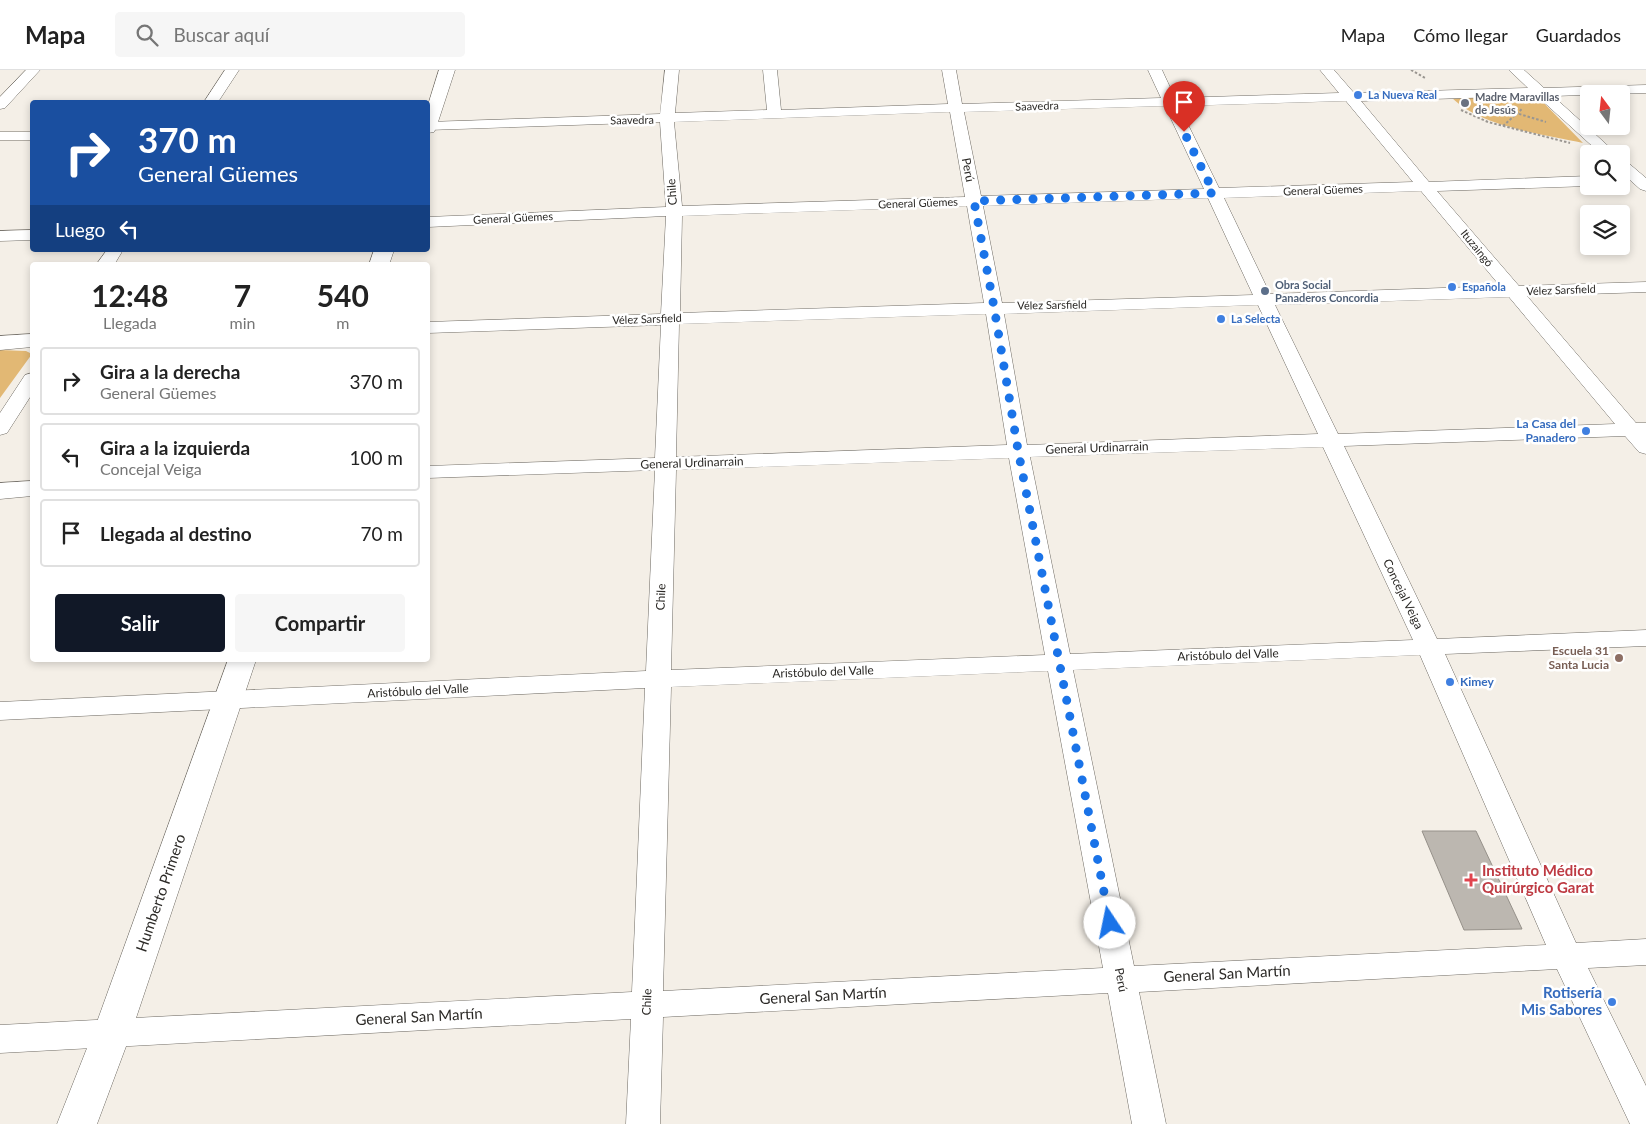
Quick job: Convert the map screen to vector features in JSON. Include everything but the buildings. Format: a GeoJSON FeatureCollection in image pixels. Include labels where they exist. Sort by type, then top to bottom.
{"type":"FeatureCollection","features":[{"type":"Feature","properties":{"kind":"street"},"geometry":{"type":"LineString","coordinates":[[0,105],[33,70]]}},
{"type":"Feature","properties":{"kind":"street"},"geometry":{"type":"LineString","coordinates":[[213,100],[232,70]]}},
{"type":"Feature","properties":{"kind":"street"},"geometry":{"type":"LineString","coordinates":[[430,121],[447,70]]}},
{"type":"Feature","properties":{"kind":"street","name":"Chile"},"geometry":{"type":"LineString","coordinates":[[643,1124],[674,211],[667,119],[672,70]]}},
{"type":"Feature","properties":{"kind":"street"},"geometry":{"type":"LineString","coordinates":[[770,70],[774,114]]}},
{"type":"Feature","properties":{"kind":"street","name":"Perú"},"geometry":{"type":"LineString","coordinates":[[949,70],[994,307],[1018,450],[1149,1124]]}},
{"type":"Feature","properties":{"kind":"street","name":"Concejal Veiga"},"geometry":{"type":"LineString","coordinates":[[1155,70],[1429,647],[1567,957],[1646,1121]]}},
{"type":"Feature","properties":{"kind":"street","name":"Ituzaingó"},"geometry":{"type":"LineString","coordinates":[[1327,70],[1427,187],[1513,292],[1638,429],[1646,448]]}},
{"type":"Feature","properties":{"kind":"street"},"geometry":{"type":"LineString","coordinates":[[1516,70],[1580,128]]}},
{"type":"Feature","properties":{"kind":"street","name":"Saavedra"},"geometry":{"type":"LineString","coordinates":[[430,127],[956,108],[1646,89]]}},
{"type":"Feature","properties":{"kind":"street"},"geometry":{"type":"LineString","coordinates":[[1587,135],[1599,145]]}},
{"type":"Feature","properties":{"kind":"street"},"geometry":{"type":"LineString","coordinates":[[0,136],[30,136]]}},
{"type":"Feature","properties":{"kind":"street"},"geometry":{"type":"LineString","coordinates":[[1630,171],[1643,181]]}},
{"type":"Feature","properties":{"kind":"street"},"geometry":{"type":"LineString","coordinates":[[1630,180],[1643,181]]}},
{"type":"Feature","properties":{"kind":"street","name":"General Güemes"},"geometry":{"type":"LineString","coordinates":[[430,222],[674,211],[1580,181]]}},
{"type":"Feature","properties":{"kind":"street"},"geometry":{"type":"LineString","coordinates":[[0,236],[30,235]]}},
{"type":"Feature","properties":{"kind":"street","name":"Vélez Sarsfield"},"geometry":{"type":"LineString","coordinates":[[430,327],[1646,287]]}},
{"type":"Feature","properties":{"kind":"street"},"geometry":{"type":"LineString","coordinates":[[0,343],[30,341]]}},
{"type":"Feature","properties":{"kind":"street"},"geometry":{"type":"LineString","coordinates":[[0,429],[30,381]]}},
{"type":"Feature","properties":{"kind":"street","name":"General Urdinarrain"},"geometry":{"type":"LineString","coordinates":[[430,472],[1638,429]]}},
{"type":"Feature","properties":{"kind":"street"},"geometry":{"type":"LineString","coordinates":[[0,491],[30,489]]}},
{"type":"Feature","properties":{"kind":"street","name":"Aristóbulo del Valle"},"geometry":{"type":"LineString","coordinates":[[0,711],[658,679],[1646,638]]}},
{"type":"Feature","properties":{"kind":"street","name":"Humberto Primero"},"geometry":{"type":"LineString","coordinates":[[77,1124],[112,1033],[241,662]]}},
{"type":"Feature","properties":{"kind":"street","name":"General San Martín"},"geometry":{"type":"LineString","coordinates":[[0,1039],[1646,952]]}},
{"type":"Feature","properties":{"kind":"path"},"geometry":{"type":"LineString","coordinates":[[1441,94],[1465,113],[1488,122],[1580,146]]}},
{"type":"Feature","properties":{"kind":"path"},"geometry":{"type":"LineString","coordinates":[[1499,108],[1580,132]]}},
{"type":"Feature","properties":{"kind":"shaded area"},"geometry":{"type":"Polygon","coordinates":[[[1537,96],[1583,143],[1496,123],[1479,116],[1452,98],[1537,96]]]}},
{"type":"Feature","properties":{"kind":"shaded area"},"geometry":{"type":"Polygon","coordinates":[[[0,350],[26,351],[30,353],[30,357],[0,398],[0,350]]]}},
{"type":"Feature","properties":{"kind":"place","name":"La Nueva Real"},"geometry":{"type":"Point","coordinates":[1358,95]}},
{"type":"Feature","properties":{"kind":"place","name":"Madre Maravillas de Jesús"},"geometry":{"type":"Point","coordinates":[1465,103]}},
{"type":"Feature","properties":{"kind":"place","name":"Española"},"geometry":{"type":"Point","coordinates":[1452,287]}},
{"type":"Feature","properties":{"kind":"place","name":"Obra Social Panaderos Concordia"},"geometry":{"type":"Point","coordinates":[1265,291]}},
{"type":"Feature","properties":{"kind":"place","name":"La Selecta"},"geometry":{"type":"Point","coordinates":[1221,319]}},
{"type":"Feature","properties":{"kind":"place","name":"La Casa del Panadero"},"geometry":{"type":"Point","coordinates":[1586,431]}},
{"type":"Feature","properties":{"kind":"place","name":"Escuela 31 Santa Lucia"},"geometry":{"type":"Point","coordinates":[1619,658]}},
{"type":"Feature","properties":{"kind":"place","name":"Kimey"},"geometry":{"type":"Point","coordinates":[1450,682]}},
{"type":"Feature","properties":{"kind":"place","name":"Instituto Médico Quirúrgico Garat"},"geometry":{"type":"Point","coordinates":[1471,880]}},
{"type":"Feature","properties":{"kind":"place","name":"Rotisería Mis Sabores"},"geometry":{"type":"Point","coordinates":[1612,1002]}},
{"type":"Feature","properties":{"kind":"route"},"geometry":{"type":"LineString","coordinates":[[1110,923],[1018,450],[974,201],[1214,193],[1184,132]]}}]}
